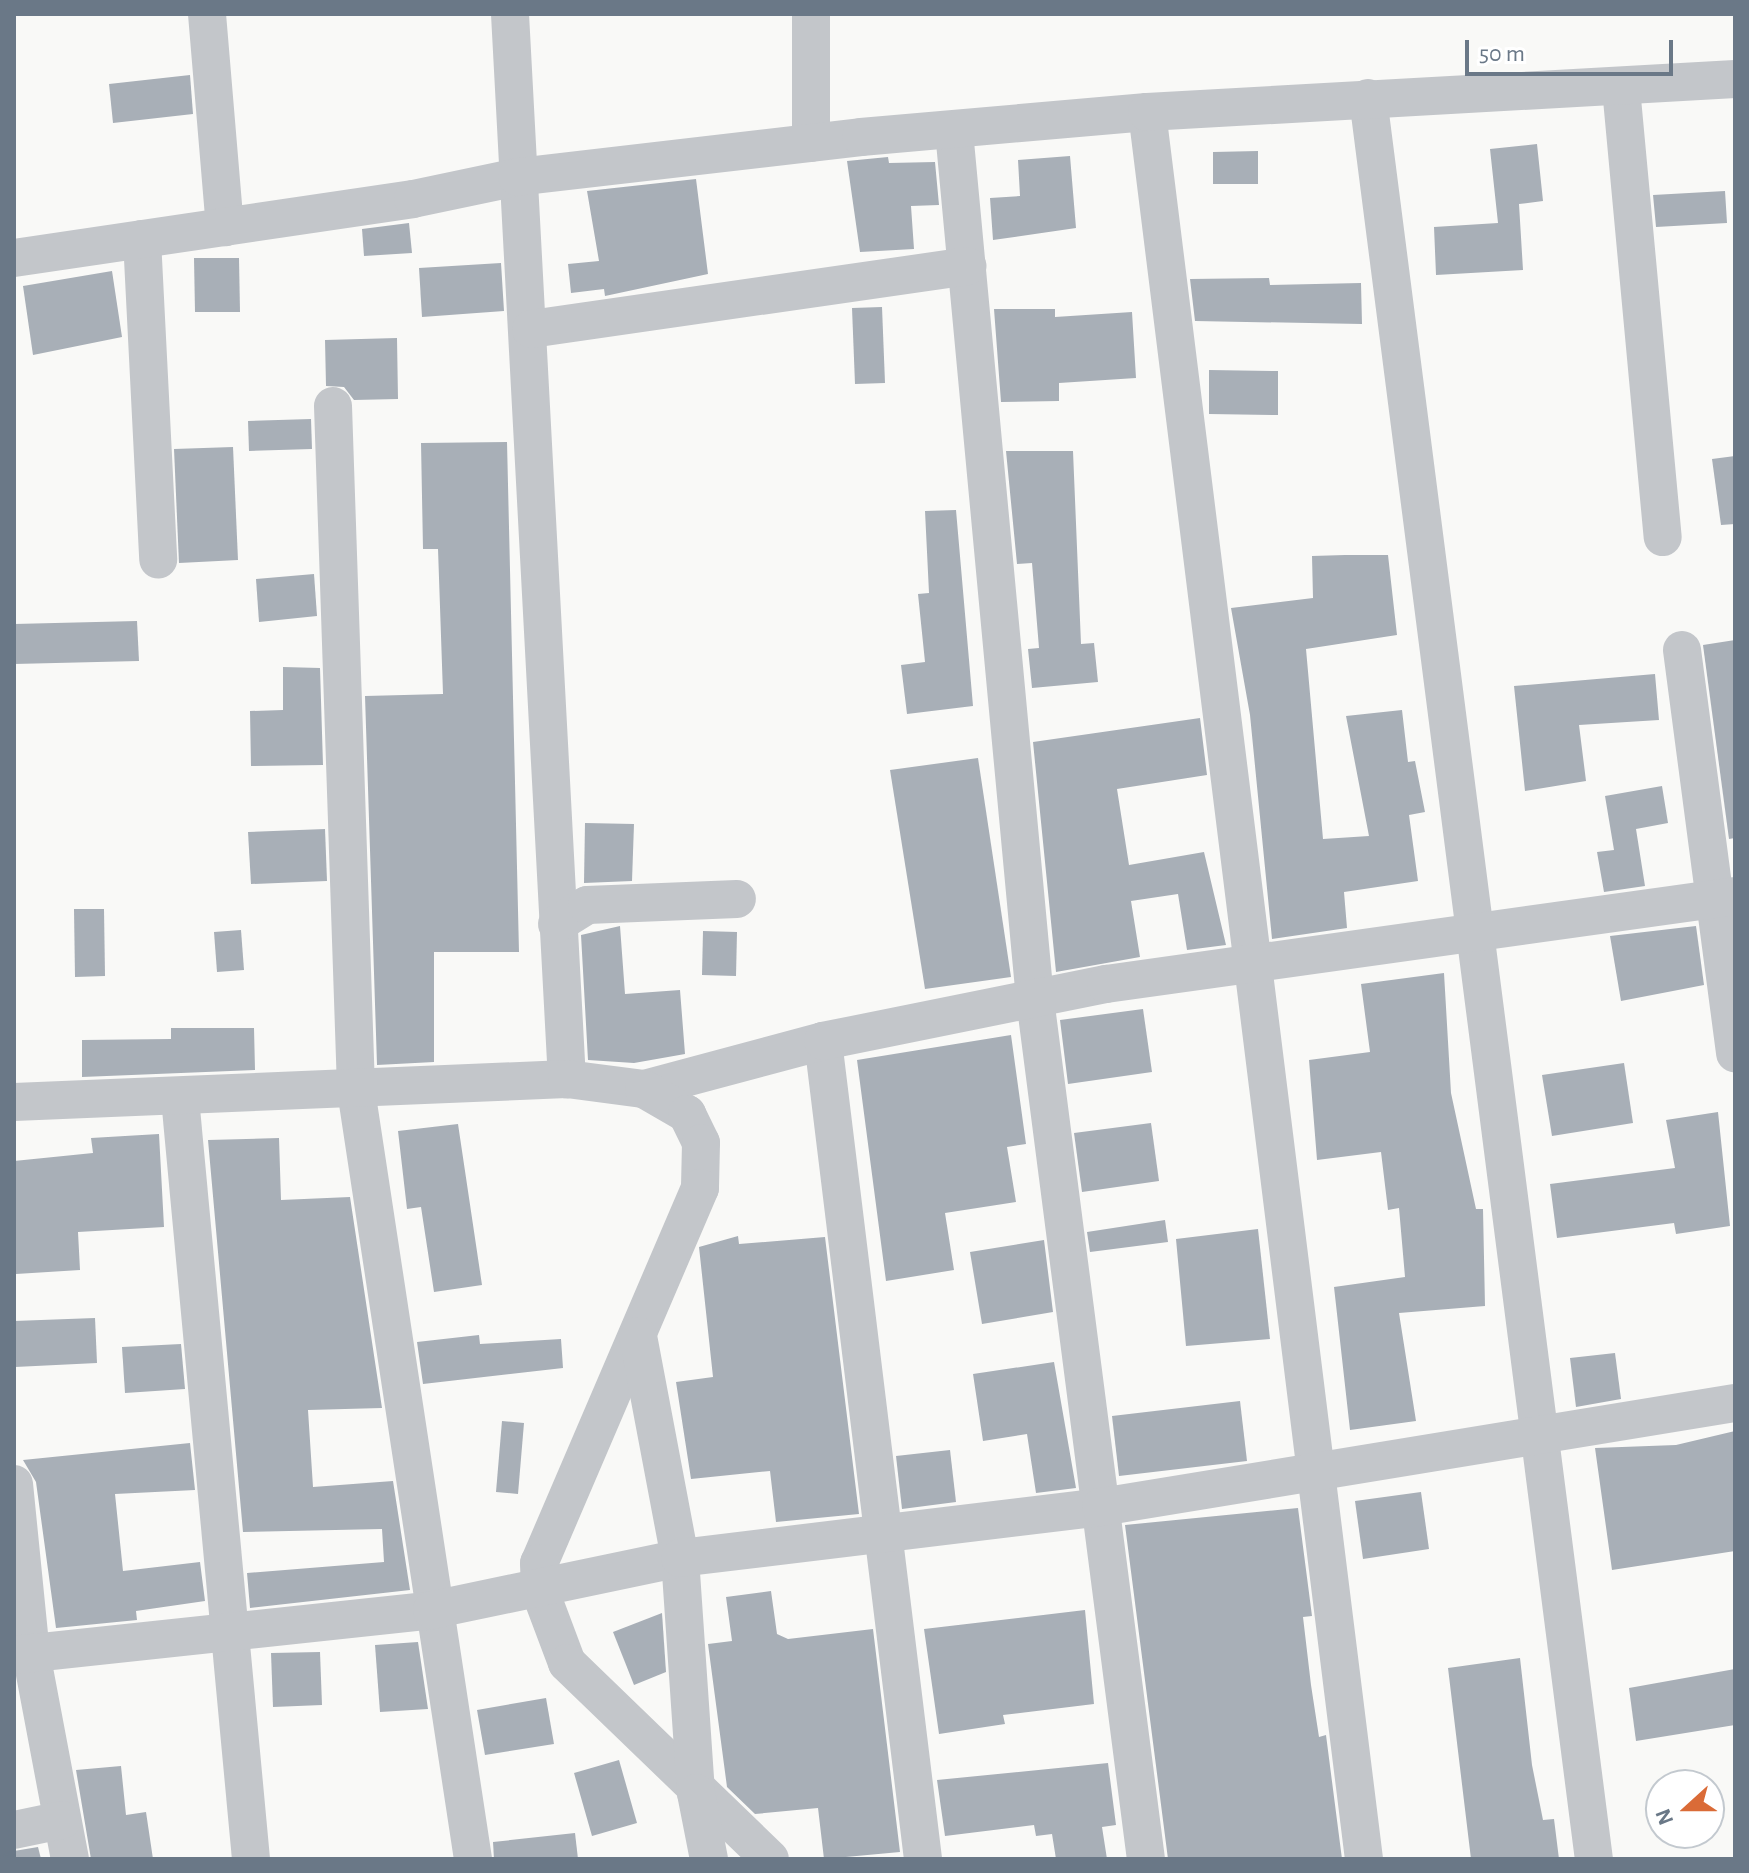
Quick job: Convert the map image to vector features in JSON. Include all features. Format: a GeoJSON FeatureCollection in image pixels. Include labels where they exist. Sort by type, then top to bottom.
{"type":"FeatureCollection","features":[{"type":"Feature","properties":{"kind":"street"},"geometry":{"type":"LineString","coordinates":[[207,14],[225,227]]}},
{"type":"Feature","properties":{"kind":"street"},"geometry":{"type":"LineString","coordinates":[[510,14],[517,177],[531,329],[532,522],[567,1079]]}},
{"type":"Feature","properties":{"kind":"street"},"geometry":{"type":"LineString","coordinates":[[811,14],[811,143]]}},
{"type":"Feature","properties":{"kind":"street"},"geometry":{"type":"LineString","coordinates":[[14,258],[225,227],[517,177],[811,143],[1147,112],[1368,98],[1621,88],[1735,79]]}},
{"type":"Feature","properties":{"kind":"street"},"geometry":{"type":"LineString","coordinates":[[1621,88],[1663,537]]}},
{"type":"Feature","properties":{"kind":"street"},"geometry":{"type":"LineString","coordinates":[[1368,98],[1470,935],[1544,1434],[1594,1859]]}},
{"type":"Feature","properties":{"kind":"street"},"geometry":{"type":"LineString","coordinates":[[1147,112],[1247,964],[1364,1859]]}},
{"type":"Feature","properties":{"kind":"street"},"geometry":{"type":"LineString","coordinates":[[954,131],[1035,999],[1146,1859]]}},
{"type":"Feature","properties":{"kind":"street"},"geometry":{"type":"LineString","coordinates":[[142,239],[158,560]]}},
{"type":"Feature","properties":{"kind":"street"},"geometry":{"type":"LineString","coordinates":[[531,329],[967,266]]}},
{"type":"Feature","properties":{"kind":"street"},"geometry":{"type":"LineString","coordinates":[[333,406],[356,1090],[432,1610],[473,1859]]}},
{"type":"Feature","properties":{"kind":"street"},"geometry":{"type":"LineString","coordinates":[[1682,650],[1725,898],[1735,1054]]}},
{"type":"Feature","properties":{"kind":"street"},"geometry":{"type":"LineString","coordinates":[[14,1102],[180,1098],[567,1079],[644,1089],[823,1041],[1035,999],[1247,964],[1725,898]]}},
{"type":"Feature","properties":{"kind":"street"},"geometry":{"type":"LineString","coordinates":[[557,924],[587,905],[737,899]]}},
{"type":"Feature","properties":{"kind":"street"},"geometry":{"type":"LineString","coordinates":[[823,1041],[888,1529],[923,1859]]}},
{"type":"Feature","properties":{"kind":"street"},"geometry":{"type":"LineString","coordinates":[[644,1089],[687,1114],[701,1143],[700,1188],[539,1563],[540,1591],[567,1663],[696,1793],[770,1859]]}},
{"type":"Feature","properties":{"kind":"street"},"geometry":{"type":"LineString","coordinates":[[180,1098],[251,1859]]}},
{"type":"Feature","properties":{"kind":"street"},"geometry":{"type":"LineString","coordinates":[[638,1336],[680,1558],[696,1793],[709,1859]]}},
{"type":"Feature","properties":{"kind":"street"},"geometry":{"type":"LineString","coordinates":[[22,1654],[432,1610],[540,1591],[680,1558],[888,1529],[1101,1507],[1313,1468],[1735,1403]]}},
{"type":"Feature","properties":{"kind":"street"},"geometry":{"type":"LineString","coordinates":[[14,1484],[22,1654],[70,1859]]}},
{"type":"Feature","properties":{"kind":"street"},"geometry":{"type":"LineString","coordinates":[[14,1830],[62,1820]]}},
{"type":"Feature","properties":{"kind":"building"},"geometry":{"type":"Polygon","coordinates":[[[190,75],[193,114],[113,123],[109,84],[190,75]]]}},
{"type":"Feature","properties":{"kind":"building"},"geometry":{"type":"Polygon","coordinates":[[[1537,144],[1543,201],[1519,204],[1523,270],[1436,275],[1434,227],[1498,223],[1490,149],[1537,144]]]}},
{"type":"Feature","properties":{"kind":"building"},"geometry":{"type":"Polygon","coordinates":[[[1258,151],[1258,184],[1213,184],[1213,152],[1258,151]]]}},
{"type":"Feature","properties":{"kind":"building"},"geometry":{"type":"Polygon","coordinates":[[[1070,156],[1076,228],[993,240],[990,198],[1020,196],[1018,160],[1070,156]]]}},
{"type":"Feature","properties":{"kind":"building"},"geometry":{"type":"Polygon","coordinates":[[[888,157],[889,163],[935,162],[939,205],[911,206],[914,249],[860,252],[847,161],[888,157]]]}},
{"type":"Feature","properties":{"kind":"building"},"geometry":{"type":"Polygon","coordinates":[[[696,179],[708,274],[605,296],[604,289],[571,293],[568,264],[599,261],[587,191],[696,179]]]}},
{"type":"Feature","properties":{"kind":"building"},"geometry":{"type":"Polygon","coordinates":[[[1725,191],[1727,223],[1656,227],[1653,195],[1725,191]]]}},
{"type":"Feature","properties":{"kind":"building"},"geometry":{"type":"Polygon","coordinates":[[[409,223],[412,253],[364,256],[362,229],[409,223]]]}},
{"type":"Feature","properties":{"kind":"building"},"geometry":{"type":"Polygon","coordinates":[[[194,258],[239,258],[240,312],[195,312],[194,258]]]}},
{"type":"Feature","properties":{"kind":"building"},"geometry":{"type":"Polygon","coordinates":[[[501,263],[504,311],[422,317],[419,268],[501,263]]]}},
{"type":"Feature","properties":{"kind":"building"},"geometry":{"type":"Polygon","coordinates":[[[112,271],[122,337],[33,355],[23,286],[112,271]]]}},
{"type":"Feature","properties":{"kind":"building"},"geometry":{"type":"Polygon","coordinates":[[[1269,278],[1270,285],[1361,283],[1362,324],[1195,321],[1190,279],[1269,278]]]}},
{"type":"Feature","properties":{"kind":"building"},"geometry":{"type":"Polygon","coordinates":[[[882,307],[885,383],[855,384],[852,308],[882,307]]]}},
{"type":"Feature","properties":{"kind":"building"},"geometry":{"type":"Polygon","coordinates":[[[994,309],[1055,309],[1055,317],[1132,312],[1136,378],[1059,383],[1059,401],[1001,402],[994,309]]]}},
{"type":"Feature","properties":{"kind":"building"},"geometry":{"type":"Polygon","coordinates":[[[397,338],[398,399],[354,400],[344,387],[326,386],[325,340],[397,338]]]}},
{"type":"Feature","properties":{"kind":"building"},"geometry":{"type":"Polygon","coordinates":[[[1209,370],[1278,371],[1278,415],[1209,414],[1209,370]]]}},
{"type":"Feature","properties":{"kind":"building"},"geometry":{"type":"Polygon","coordinates":[[[311,419],[312,449],[249,451],[248,421],[311,419]]]}},
{"type":"Feature","properties":{"kind":"building"},"geometry":{"type":"Polygon","coordinates":[[[507,442],[519,952],[434,952],[434,1062],[377,1065],[365,696],[443,694],[438,549],[423,549],[421,443],[507,442]]]}},
{"type":"Feature","properties":{"kind":"building"},"geometry":{"type":"Polygon","coordinates":[[[233,447],[238,560],[179,563],[174,449],[233,447]]]}},
{"type":"Feature","properties":{"kind":"building"},"geometry":{"type":"Polygon","coordinates":[[[1006,451],[1073,451],[1081,644],[1094,643],[1098,682],[1032,688],[1028,649],[1039,648],[1032,563],[1017,564],[1006,451]]]}},
{"type":"Feature","properties":{"kind":"building"},"geometry":{"type":"Polygon","coordinates":[[[1735,456],[1735,524],[1721,525],[1712,459],[1735,456]]]}},
{"type":"Feature","properties":{"kind":"building"},"geometry":{"type":"Polygon","coordinates":[[[956,510],[973,706],[907,714],[901,665],[925,662],[918,594],[929,593],[925,511],[956,510]]]}},
{"type":"Feature","properties":{"kind":"building"},"geometry":{"type":"Polygon","coordinates":[[[1388,555],[1397,635],[1306,649],[1323,839],[1369,836],[1346,716],[1402,710],[1408,762],[1415,761],[1425,812],[1409,815],[1418,881],[1344,892],[1347,928],[1272,939],[1250,715],[1231,608],[1313,598],[1312,556],[1388,555]]]}},
{"type":"Feature","properties":{"kind":"building"},"geometry":{"type":"Polygon","coordinates":[[[314,574],[317,616],[259,622],[256,579],[314,574]]]}},
{"type":"Feature","properties":{"kind":"building"},"geometry":{"type":"Polygon","coordinates":[[[137,621],[139,661],[14,664],[14,624],[137,621]]]}},
{"type":"Feature","properties":{"kind":"building"},"geometry":{"type":"Polygon","coordinates":[[[1735,640],[1735,838],[1729,839],[1703,645],[1735,640]]]}},
{"type":"Feature","properties":{"kind":"building"},"geometry":{"type":"Polygon","coordinates":[[[283,667],[320,668],[323,765],[251,766],[250,711],[283,710],[283,667]]]}},
{"type":"Feature","properties":{"kind":"building"},"geometry":{"type":"Polygon","coordinates":[[[1655,674],[1659,720],[1579,725],[1586,781],[1525,791],[1514,686],[1655,674]]]}},
{"type":"Feature","properties":{"kind":"building"},"geometry":{"type":"Polygon","coordinates":[[[1200,718],[1207,775],[1117,789],[1129,865],[1204,852],[1226,945],[1187,950],[1178,894],[1131,901],[1140,957],[1056,972],[1033,742],[1200,718]]]}},
{"type":"Feature","properties":{"kind":"building"},"geometry":{"type":"Polygon","coordinates":[[[978,758],[1011,977],[925,989],[890,770],[978,758]]]}},
{"type":"Feature","properties":{"kind":"building"},"geometry":{"type":"Polygon","coordinates":[[[1662,786],[1668,823],[1636,829],[1645,886],[1604,892],[1597,852],[1614,850],[1605,796],[1662,786]]]}},
{"type":"Feature","properties":{"kind":"building"},"geometry":{"type":"Polygon","coordinates":[[[585,823],[634,824],[632,881],[584,883],[585,823]]]}},
{"type":"Feature","properties":{"kind":"building"},"geometry":{"type":"Polygon","coordinates":[[[325,829],[327,881],[251,884],[248,832],[325,829]]]}},
{"type":"Feature","properties":{"kind":"building"},"geometry":{"type":"Polygon","coordinates":[[[74,909],[104,909],[105,976],[75,977],[74,909]]]}},
{"type":"Feature","properties":{"kind":"building"},"geometry":{"type":"Polygon","coordinates":[[[620,926],[625,994],[680,990],[685,1054],[634,1063],[588,1060],[581,935],[620,926]]]}},
{"type":"Feature","properties":{"kind":"building"},"geometry":{"type":"Polygon","coordinates":[[[1696,926],[1704,985],[1621,1001],[1610,936],[1696,926]]]}},
{"type":"Feature","properties":{"kind":"building"},"geometry":{"type":"Polygon","coordinates":[[[241,930],[244,970],[217,972],[214,932],[241,930]]]}},
{"type":"Feature","properties":{"kind":"building"},"geometry":{"type":"Polygon","coordinates":[[[703,931],[737,932],[736,976],[702,975],[703,931]]]}},
{"type":"Feature","properties":{"kind":"building"},"geometry":{"type":"Polygon","coordinates":[[[1444,973],[1451,1093],[1476,1209],[1483,1209],[1485,1306],[1399,1313],[1416,1421],[1350,1430],[1334,1287],[1405,1277],[1399,1208],[1388,1210],[1381,1152],[1317,1160],[1309,1060],[1370,1052],[1361,984],[1444,973]]]}},
{"type":"Feature","properties":{"kind":"building"},"geometry":{"type":"Polygon","coordinates":[[[1143,1009],[1152,1072],[1068,1084],[1060,1020],[1143,1009]]]}},
{"type":"Feature","properties":{"kind":"building"},"geometry":{"type":"Polygon","coordinates":[[[171,1028],[254,1028],[255,1070],[82,1077],[82,1040],[171,1039],[171,1028]]]}},
{"type":"Feature","properties":{"kind":"building"},"geometry":{"type":"Polygon","coordinates":[[[1011,1035],[1026,1144],[1007,1147],[1016,1202],[945,1213],[954,1270],[886,1281],[857,1060],[1011,1035]]]}},
{"type":"Feature","properties":{"kind":"building"},"geometry":{"type":"Polygon","coordinates":[[[1624,1063],[1633,1123],[1552,1136],[1542,1075],[1624,1063]]]}},
{"type":"Feature","properties":{"kind":"building"},"geometry":{"type":"Polygon","coordinates":[[[1718,1112],[1730,1226],[1676,1234],[1674,1223],[1557,1238],[1550,1184],[1675,1168],[1666,1120],[1718,1112]]]}},
{"type":"Feature","properties":{"kind":"building"},"geometry":{"type":"Polygon","coordinates":[[[1151,1123],[1159,1181],[1082,1192],[1074,1133],[1151,1123]]]}},
{"type":"Feature","properties":{"kind":"building"},"geometry":{"type":"Polygon","coordinates":[[[458,1124],[482,1285],[434,1292],[421,1207],[407,1209],[398,1131],[458,1124]]]}},
{"type":"Feature","properties":{"kind":"building"},"geometry":{"type":"Polygon","coordinates":[[[159,1134],[164,1227],[78,1232],[80,1270],[16,1274],[14,1161],[93,1153],[91,1138],[159,1134]]]}},
{"type":"Feature","properties":{"kind":"building"},"geometry":{"type":"Polygon","coordinates":[[[279,1138],[281,1200],[350,1197],[382,1408],[308,1410],[313,1487],[393,1481],[410,1590],[250,1608],[247,1573],[384,1562],[382,1529],[243,1532],[208,1140],[279,1138]]]}},
{"type":"Feature","properties":{"kind":"building"},"geometry":{"type":"Polygon","coordinates":[[[1165,1220],[1168,1242],[1090,1252],[1087,1232],[1165,1220]]]}},
{"type":"Feature","properties":{"kind":"building"},"geometry":{"type":"Polygon","coordinates":[[[1258,1229],[1270,1339],[1186,1346],[1176,1239],[1258,1229]]]}},
{"type":"Feature","properties":{"kind":"building"},"geometry":{"type":"Polygon","coordinates":[[[738,1236],[739,1244],[825,1237],[859,1514],[776,1522],[770,1471],[691,1479],[676,1382],[713,1377],[699,1247],[738,1236]]]}},
{"type":"Feature","properties":{"kind":"building"},"geometry":{"type":"Polygon","coordinates":[[[1044,1240],[1053,1312],[982,1324],[970,1252],[1044,1240]]]}},
{"type":"Feature","properties":{"kind":"building"},"geometry":{"type":"Polygon","coordinates":[[[95,1318],[97,1363],[15,1367],[14,1321],[95,1318]]]}},
{"type":"Feature","properties":{"kind":"building"},"geometry":{"type":"Polygon","coordinates":[[[479,1335],[480,1344],[561,1339],[563,1368],[423,1384],[417,1342],[479,1335]]]}},
{"type":"Feature","properties":{"kind":"building"},"geometry":{"type":"Polygon","coordinates":[[[181,1344],[185,1389],[125,1393],[122,1347],[181,1344]]]}},
{"type":"Feature","properties":{"kind":"building"},"geometry":{"type":"Polygon","coordinates":[[[1615,1353],[1621,1399],[1576,1407],[1570,1358],[1615,1353]]]}},
{"type":"Feature","properties":{"kind":"building"},"geometry":{"type":"Polygon","coordinates":[[[1054,1362],[1076,1488],[1036,1493],[1027,1434],[983,1441],[973,1374],[1054,1362]]]}},
{"type":"Feature","properties":{"kind":"building"},"geometry":{"type":"Polygon","coordinates":[[[1240,1401],[1247,1461],[1119,1476],[1112,1416],[1240,1401]]]}},
{"type":"Feature","properties":{"kind":"building"},"geometry":{"type":"Polygon","coordinates":[[[502,1421],[524,1423],[518,1494],[496,1492],[502,1421]]]}},
{"type":"Feature","properties":{"kind":"building"},"geometry":{"type":"Polygon","coordinates":[[[1735,1431],[1735,1551],[1612,1570],[1595,1448],[1676,1445],[1735,1431]]]}},
{"type":"Feature","properties":{"kind":"building"},"geometry":{"type":"Polygon","coordinates":[[[190,1443],[195,1490],[115,1494],[123,1571],[200,1562],[205,1601],[136,1611],[137,1620],[56,1628],[36,1482],[23,1460],[190,1443]]]}},
{"type":"Feature","properties":{"kind":"building"},"geometry":{"type":"Polygon","coordinates":[[[950,1450],[956,1502],[902,1509],[896,1456],[950,1450]]]}},
{"type":"Feature","properties":{"kind":"building"},"geometry":{"type":"Polygon","coordinates":[[[1421,1492],[1429,1549],[1363,1559],[1355,1501],[1421,1492]]]}},
{"type":"Feature","properties":{"kind":"building"},"geometry":{"type":"Polygon","coordinates":[[[1298,1508],[1312,1616],[1303,1617],[1311,1685],[1319,1737],[1326,1735],[1342,1859],[1168,1859],[1125,1525],[1298,1508]]]}},
{"type":"Feature","properties":{"kind":"building"},"geometry":{"type":"Polygon","coordinates":[[[771,1591],[777,1634],[788,1639],[873,1629],[900,1852],[824,1859],[818,1808],[755,1814],[727,1787],[708,1644],[732,1641],[726,1597],[771,1591]]]}},
{"type":"Feature","properties":{"kind":"building"},"geometry":{"type":"Polygon","coordinates":[[[1085,1610],[1094,1704],[1003,1715],[1005,1724],[939,1734],[924,1629],[1085,1610]]]}},
{"type":"Feature","properties":{"kind":"building"},"geometry":{"type":"Polygon","coordinates":[[[662,1613],[666,1672],[634,1685],[613,1632],[662,1613]]]}},
{"type":"Feature","properties":{"kind":"building"},"geometry":{"type":"Polygon","coordinates":[[[418,1642],[428,1709],[380,1712],[375,1645],[418,1642]]]}},
{"type":"Feature","properties":{"kind":"building"},"geometry":{"type":"Polygon","coordinates":[[[320,1652],[322,1705],[273,1707],[271,1653],[320,1652]]]}},
{"type":"Feature","properties":{"kind":"building"},"geometry":{"type":"Polygon","coordinates":[[[1520,1658],[1532,1765],[1543,1820],[1554,1819],[1559,1859],[1471,1859],[1448,1668],[1520,1658]]]}},
{"type":"Feature","properties":{"kind":"building"},"geometry":{"type":"Polygon","coordinates":[[[1735,1669],[1735,1725],[1636,1741],[1629,1688],[1735,1669]]]}},
{"type":"Feature","properties":{"kind":"building"},"geometry":{"type":"Polygon","coordinates":[[[546,1698],[554,1744],[485,1755],[477,1710],[546,1698]]]}},
{"type":"Feature","properties":{"kind":"building"},"geometry":{"type":"Polygon","coordinates":[[[619,1760],[637,1823],[592,1836],[574,1773],[619,1760]]]}},
{"type":"Feature","properties":{"kind":"building"},"geometry":{"type":"Polygon","coordinates":[[[1108,1763],[1116,1825],[1102,1827],[1107,1859],[1056,1859],[1052,1834],[1036,1836],[1034,1825],[945,1836],[937,1780],[1108,1763]]]}},
{"type":"Feature","properties":{"kind":"building"},"geometry":{"type":"Polygon","coordinates":[[[121,1766],[126,1815],[146,1812],[153,1859],[91,1859],[76,1770],[121,1766]]]}},
{"type":"Feature","properties":{"kind":"building"},"geometry":{"type":"Polygon","coordinates":[[[575,1833],[578,1859],[494,1859],[493,1842],[575,1833]]]}},
{"type":"Feature","properties":{"kind":"building"},"geometry":{"type":"Polygon","coordinates":[[[38,1847],[41,1859],[14,1859],[14,1851],[38,1847]]]}}]}
